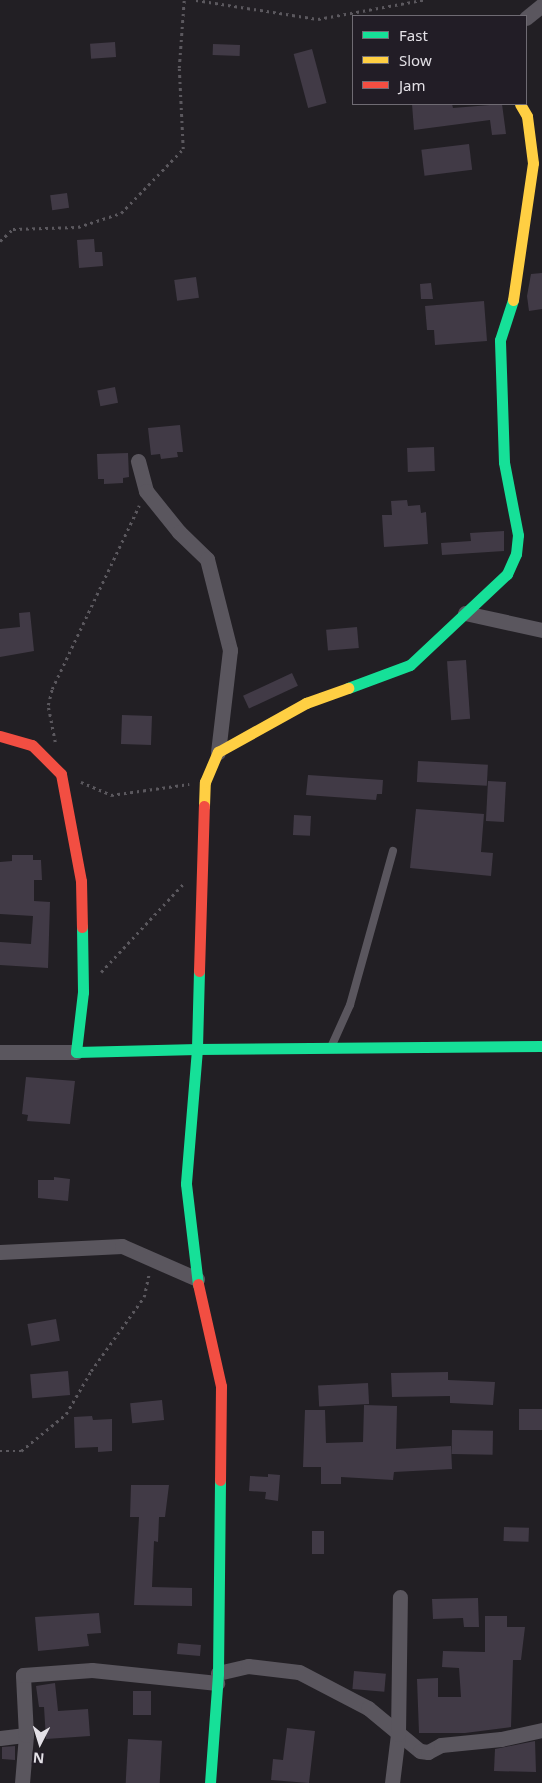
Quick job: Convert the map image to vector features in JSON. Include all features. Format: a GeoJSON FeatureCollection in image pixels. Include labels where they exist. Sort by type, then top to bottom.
{"type":"FeatureCollection","features":[{"type":"Feature","properties":{"kind":"street"},"geometry":{"type":"LineString","coordinates":[[527,17],[542,4]]}},
{"type":"Feature","properties":{"kind":"street"},"geometry":{"type":"LineString","coordinates":[[218,752],[306,703],[410,664],[507,574],[516,554],[518,535],[504,462],[500,340],[517,287],[533,163],[527,116],[521,105]]}},
{"type":"Feature","properties":{"kind":"street"},"geometry":{"type":"LineString","coordinates":[[138,461],[146,491],[179,532],[207,559],[230,650],[218,752],[206,782],[197,1049],[186,1184],[197,1279],[221,1386],[218,1678],[210,1783]]}},
{"type":"Feature","properties":{"kind":"street"},"geometry":{"type":"LineString","coordinates":[[465,612],[542,630]]}},
{"type":"Feature","properties":{"kind":"street"},"geometry":{"type":"LineString","coordinates":[[0,736],[32,745],[61,774],[81,881],[83,992],[76,1052]]}},
{"type":"Feature","properties":{"kind":"street"},"geometry":{"type":"LineString","coordinates":[[0,1052],[332,1046],[542,1046]]}},
{"type":"Feature","properties":{"kind":"street"},"geometry":{"type":"LineString","coordinates":[[0,1252],[122,1246],[197,1279]]}},
{"type":"Feature","properties":{"kind":"street"},"geometry":{"type":"LineString","coordinates":[[392,1783],[398,1734],[400,1597]]}},
{"type":"Feature","properties":{"kind":"street"},"geometry":{"type":"LineString","coordinates":[[22,1783],[26,1736],[23,1675],[92,1670],[218,1678],[248,1666],[300,1672],[368,1708],[411,1747],[428,1752],[441,1745],[501,1739],[542,1730]]}},
{"type":"Feature","properties":{"kind":"street"},"geometry":{"type":"LineString","coordinates":[[0,1738],[26,1736]]}},
{"type":"Feature","properties":{"kind":"lane"},"geometry":{"type":"LineString","coordinates":[[332,1046],[350,1004],[393,851]]}},
{"type":"Feature","properties":{"kind":"path"},"geometry":{"type":"LineString","coordinates":[[0,241],[13,229],[78,227],[121,213],[183,149],[179,68],[184,0]]}},
{"type":"Feature","properties":{"kind":"path"},"geometry":{"type":"LineString","coordinates":[[196,0],[318,19],[422,0]]}},
{"type":"Feature","properties":{"kind":"path"},"geometry":{"type":"LineString","coordinates":[[56,744],[48,705],[52,690],[146,491]]}},
{"type":"Feature","properties":{"kind":"path"},"geometry":{"type":"LineString","coordinates":[[61,774],[111,795],[206,782]]}},
{"type":"Feature","properties":{"kind":"path"},"geometry":{"type":"LineString","coordinates":[[83,992],[185,882]]}},
{"type":"Feature","properties":{"kind":"path"},"geometry":{"type":"LineString","coordinates":[[0,1451],[21,1451],[66,1414],[92,1371],[144,1297],[152,1259]]}},
{"type":"Feature","properties":{"kind":"building"},"geometry":{"type":"Polygon","coordinates":[[[115,42],[116,57],[91,59],[90,44],[115,42]]]}},
{"type":"Feature","properties":{"kind":"building"},"geometry":{"type":"Polygon","coordinates":[[[213,44],[240,45],[240,56],[213,55],[213,44]]]}},
{"type":"Feature","properties":{"kind":"building"},"geometry":{"type":"Polygon","coordinates":[[[312,49],[326,103],[308,108],[294,54],[312,49]]]}},
{"type":"Feature","properties":{"kind":"building"},"geometry":{"type":"Polygon","coordinates":[[[412,105],[452,105],[453,108],[502,105],[506,134],[492,135],[490,120],[414,130],[412,105]]]}},
{"type":"Feature","properties":{"kind":"building"},"geometry":{"type":"Polygon","coordinates":[[[469,144],[472,170],[425,176],[421,150],[469,144]]]}},
{"type":"Feature","properties":{"kind":"building"},"geometry":{"type":"Polygon","coordinates":[[[67,193],[69,208],[52,210],[50,195],[67,193]]]}},
{"type":"Feature","properties":{"kind":"building"},"geometry":{"type":"Polygon","coordinates":[[[94,239],[95,252],[102,252],[103,266],[79,268],[77,240],[94,239]]]}},
{"type":"Feature","properties":{"kind":"building"},"geometry":{"type":"Polygon","coordinates":[[[542,273],[542,309],[529,311],[527,296],[531,274],[542,273]]]}},
{"type":"Feature","properties":{"kind":"building"},"geometry":{"type":"Polygon","coordinates":[[[196,277],[199,298],[177,301],[174,280],[196,277]]]}},
{"type":"Feature","properties":{"kind":"building"},"geometry":{"type":"Polygon","coordinates":[[[431,283],[433,299],[421,299],[420,284],[431,283]]]}},
{"type":"Feature","properties":{"kind":"building"},"geometry":{"type":"Polygon","coordinates":[[[484,301],[487,341],[435,345],[434,330],[427,330],[425,306],[484,301]]]}},
{"type":"Feature","properties":{"kind":"building"},"geometry":{"type":"Polygon","coordinates":[[[115,387],[118,403],[100,406],[97,390],[115,387]]]}},
{"type":"Feature","properties":{"kind":"building"},"geometry":{"type":"Polygon","coordinates":[[[180,425],[183,452],[177,452],[178,457],[161,459],[160,454],[151,455],[148,428],[180,425]]]}},
{"type":"Feature","properties":{"kind":"building"},"geometry":{"type":"Polygon","coordinates":[[[434,447],[435,471],[408,472],[407,448],[434,447]]]}},
{"type":"Feature","properties":{"kind":"building"},"geometry":{"type":"Polygon","coordinates":[[[128,453],[129,477],[123,478],[123,483],[104,484],[104,479],[98,479],[97,454],[128,453]]]}},
{"type":"Feature","properties":{"kind":"building"},"geometry":{"type":"Polygon","coordinates":[[[407,500],[408,506],[420,505],[421,513],[426,512],[428,544],[384,547],[382,515],[392,515],[391,501],[407,500]]]}},
{"type":"Feature","properties":{"kind":"building"},"geometry":{"type":"Polygon","coordinates":[[[504,531],[504,551],[442,555],[441,543],[471,541],[470,533],[504,531]]]}},
{"type":"Feature","properties":{"kind":"building"},"geometry":{"type":"Polygon","coordinates":[[[30,612],[34,651],[0,657],[0,629],[20,627],[19,613],[30,612]]]}},
{"type":"Feature","properties":{"kind":"building"},"geometry":{"type":"Polygon","coordinates":[[[357,627],[359,648],[328,651],[326,630],[357,627]]]}},
{"type":"Feature","properties":{"kind":"building"},"geometry":{"type":"Polygon","coordinates":[[[466,660],[470,719],[451,720],[447,661],[466,660]]]}},
{"type":"Feature","properties":{"kind":"building"},"geometry":{"type":"Polygon","coordinates":[[[292,673],[298,686],[249,709],[243,696],[292,673]]]}},
{"type":"Feature","properties":{"kind":"building"},"geometry":{"type":"Polygon","coordinates":[[[122,715],[152,716],[151,745],[121,744],[122,715]]]}},
{"type":"Feature","properties":{"kind":"building"},"geometry":{"type":"Polygon","coordinates":[[[418,761],[488,765],[487,786],[417,782],[418,761]]]}},
{"type":"Feature","properties":{"kind":"building"},"geometry":{"type":"Polygon","coordinates":[[[308,775],[383,780],[382,794],[377,794],[376,800],[306,795],[308,775]]]}},
{"type":"Feature","properties":{"kind":"building"},"geometry":{"type":"Polygon","coordinates":[[[488,781],[506,782],[504,822],[486,821],[488,781]]]}},
{"type":"Feature","properties":{"kind":"building"},"geometry":{"type":"Polygon","coordinates":[[[416,809],[484,814],[481,852],[493,853],[491,876],[410,868],[416,809]]]}},
{"type":"Feature","properties":{"kind":"building"},"geometry":{"type":"Polygon","coordinates":[[[294,815],[311,816],[310,836],[293,835],[294,815]]]}},
{"type":"Feature","properties":{"kind":"building"},"geometry":{"type":"Polygon","coordinates":[[[12,855],[33,855],[33,860],[41,860],[42,880],[34,880],[34,901],[50,902],[48,968],[0,965],[0,942],[31,944],[33,916],[0,914],[0,862],[12,861],[12,855]]]}},
{"type":"Feature","properties":{"kind":"building"},"geometry":{"type":"Polygon","coordinates":[[[26,1077],[75,1081],[70,1124],[27,1121],[28,1115],[22,1114],[26,1077]]]}},
{"type":"Feature","properties":{"kind":"building"},"geometry":{"type":"Polygon","coordinates":[[[54,1177],[70,1179],[68,1201],[38,1198],[38,1180],[54,1180],[54,1177]]]}},
{"type":"Feature","properties":{"kind":"building"},"geometry":{"type":"Polygon","coordinates":[[[56,1319],[60,1341],[31,1346],[27,1324],[56,1319]]]}},
{"type":"Feature","properties":{"kind":"building"},"geometry":{"type":"Polygon","coordinates":[[[68,1371],[70,1395],[32,1398],[30,1374],[68,1371]]]}},
{"type":"Feature","properties":{"kind":"building"},"geometry":{"type":"Polygon","coordinates":[[[448,1372],[448,1380],[495,1382],[493,1405],[450,1403],[450,1396],[392,1397],[391,1373],[448,1372]]]}},
{"type":"Feature","properties":{"kind":"building"},"geometry":{"type":"Polygon","coordinates":[[[368,1383],[369,1404],[319,1407],[318,1386],[368,1383]]]}},
{"type":"Feature","properties":{"kind":"building"},"geometry":{"type":"Polygon","coordinates":[[[162,1400],[164,1420],[132,1423],[130,1403],[162,1400]]]}},
{"type":"Feature","properties":{"kind":"building"},"geometry":{"type":"Polygon","coordinates":[[[364,1405],[397,1406],[396,1449],[451,1446],[452,1469],[394,1472],[393,1480],[341,1477],[341,1484],[321,1484],[321,1467],[303,1467],[305,1410],[325,1410],[326,1443],[363,1442],[364,1405]]]}},
{"type":"Feature","properties":{"kind":"building"},"geometry":{"type":"Polygon","coordinates":[[[519,1409],[542,1409],[542,1430],[519,1430],[519,1409]]]}},
{"type":"Feature","properties":{"kind":"building"},"geometry":{"type":"Polygon","coordinates":[[[92,1416],[93,1420],[112,1419],[112,1451],[98,1452],[98,1447],[75,1448],[74,1417],[92,1416]]]}},
{"type":"Feature","properties":{"kind":"building"},"geometry":{"type":"Polygon","coordinates":[[[452,1430],[493,1431],[493,1455],[452,1454],[452,1430]]]}},
{"type":"Feature","properties":{"kind":"building"},"geometry":{"type":"Polygon","coordinates":[[[268,1474],[280,1475],[278,1501],[265,1499],[266,1492],[249,1491],[250,1476],[268,1477],[268,1474]]]}},
{"type":"Feature","properties":{"kind":"building"},"geometry":{"type":"Polygon","coordinates":[[[131,1485],[169,1485],[165,1517],[159,1517],[158,1542],[154,1541],[152,1587],[192,1588],[192,1606],[134,1605],[139,1517],[130,1517],[131,1485]]]}},
{"type":"Feature","properties":{"kind":"building"},"geometry":{"type":"Polygon","coordinates":[[[504,1527],[529,1528],[528,1542],[504,1541],[504,1527]]]}},
{"type":"Feature","properties":{"kind":"building"},"geometry":{"type":"Polygon","coordinates":[[[312,1531],[324,1531],[324,1554],[312,1554],[312,1531]]]}},
{"type":"Feature","properties":{"kind":"building"},"geometry":{"type":"Polygon","coordinates":[[[478,1598],[479,1627],[464,1627],[463,1618],[433,1619],[432,1599],[478,1598]]]}},
{"type":"Feature","properties":{"kind":"building"},"geometry":{"type":"Polygon","coordinates":[[[99,1613],[101,1633],[87,1634],[89,1646],[38,1651],[35,1617],[99,1613]]]}},
{"type":"Feature","properties":{"kind":"building"},"geometry":{"type":"Polygon","coordinates":[[[485,1616],[507,1616],[507,1627],[525,1627],[521,1660],[513,1660],[511,1727],[465,1733],[419,1733],[417,1679],[438,1678],[438,1697],[461,1697],[459,1668],[442,1667],[443,1651],[485,1652],[485,1616]]]}},
{"type":"Feature","properties":{"kind":"building"},"geometry":{"type":"Polygon","coordinates":[[[178,1643],[201,1645],[200,1656],[177,1654],[178,1643]]]}},
{"type":"Feature","properties":{"kind":"building"},"geometry":{"type":"Polygon","coordinates":[[[354,1671],[386,1674],[384,1692],[352,1689],[354,1671]]]}},
{"type":"Feature","properties":{"kind":"building"},"geometry":{"type":"Polygon","coordinates":[[[55,1683],[58,1711],[88,1709],[90,1736],[46,1739],[44,1707],[39,1707],[36,1686],[55,1683]]]}},
{"type":"Feature","properties":{"kind":"building"},"geometry":{"type":"Polygon","coordinates":[[[133,1691],[151,1691],[151,1715],[133,1715],[133,1691]]]}},
{"type":"Feature","properties":{"kind":"building"},"geometry":{"type":"Polygon","coordinates":[[[287,1728],[315,1731],[309,1783],[271,1780],[273,1759],[283,1760],[287,1728]]]}},
{"type":"Feature","properties":{"kind":"building"},"geometry":{"type":"Polygon","coordinates":[[[128,1739],[162,1741],[160,1783],[126,1783],[128,1739]]]}},
{"type":"Feature","properties":{"kind":"building"},"geometry":{"type":"Polygon","coordinates":[[[535,1741],[536,1772],[494,1771],[495,1749],[535,1741]]]}},
{"type":"Feature","properties":{"kind":"building"},"geometry":{"type":"Polygon","coordinates":[[[15,1746],[15,1760],[2,1759],[2,1747],[15,1746]]]}},
{"type":"Feature","properties":{"kind":"traffic: fast"},"geometry":{"type":"LineString","coordinates":[[348,688],[410,665],[507,574],[516,554],[518,535],[504,462],[500,340],[513,300]]}},
{"type":"Feature","properties":{"kind":"traffic: fast"},"geometry":{"type":"LineString","coordinates":[[82,927],[83,992],[76,1052],[197,1049],[186,1184],[198,1284]]}},
{"type":"Feature","properties":{"kind":"traffic: fast"},"geometry":{"type":"LineString","coordinates":[[199,971],[197,1049],[542,1046]]}},
{"type":"Feature","properties":{"kind":"traffic: fast"},"geometry":{"type":"LineString","coordinates":[[210,1783],[218,1673],[220,1480]]}},
{"type":"Feature","properties":{"kind":"traffic: slow"},"geometry":{"type":"LineString","coordinates":[[513,300],[533,163],[527,116],[521,105]]}},
{"type":"Feature","properties":{"kind":"traffic: slow"},"geometry":{"type":"LineString","coordinates":[[204,806],[205,782],[218,752],[306,703],[348,688]]}},
{"type":"Feature","properties":{"kind":"traffic: jam"},"geometry":{"type":"LineString","coordinates":[[0,736],[32,745],[61,774],[81,881],[82,927]]}},
{"type":"Feature","properties":{"kind":"traffic: jam"},"geometry":{"type":"LineString","coordinates":[[199,971],[204,806]]}},
{"type":"Feature","properties":{"kind":"traffic: jam"},"geometry":{"type":"LineString","coordinates":[[198,1284],[221,1386],[220,1480]]}}]}
